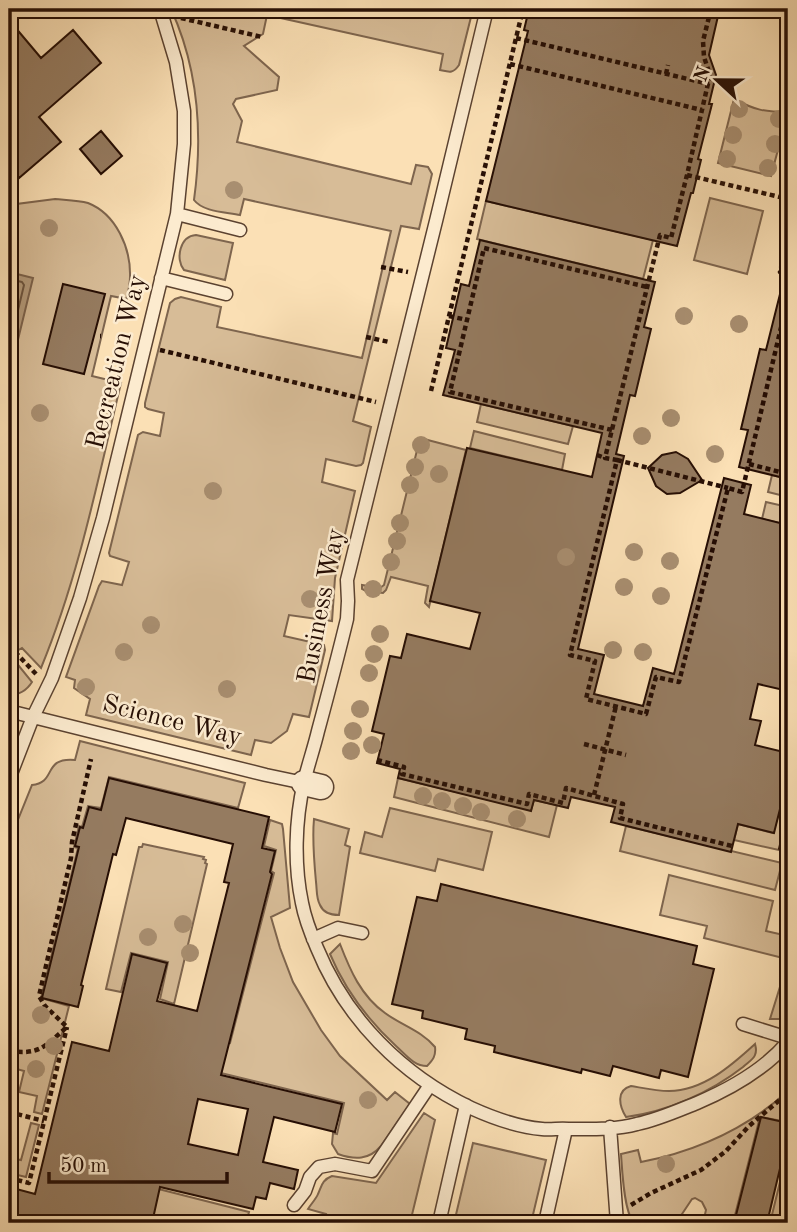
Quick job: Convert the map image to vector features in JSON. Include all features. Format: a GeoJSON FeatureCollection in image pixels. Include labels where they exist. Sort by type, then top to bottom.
{"type":"FeatureCollection","features":[{"type":"Feature","properties":{"kind":"lane","name":"Business Way"},"geometry":{"type":"LineString","coordinates":[[487,9],[347,580],[347,618],[313,785],[298,820],[302,904],[326,970],[350,1009],[372,1036],[430,1085],[466,1105],[513,1124],[542,1129],[636,1125],[677,1112],[714,1096],[757,1070],[788,1040]]}},
{"type":"Feature","properties":{"kind":"lane","name":"Recreation Way"},"geometry":{"type":"LineString","coordinates":[[9,779],[33,717],[48,687],[80,598],[103,519],[177,214],[183,157],[184,111],[176,62],[161,11]]}},
{"type":"Feature","properties":{"kind":"lane"},"geometry":{"type":"LineString","coordinates":[[177,214],[240,230]]}},
{"type":"Feature","properties":{"kind":"lane"},"geometry":{"type":"LineString","coordinates":[[161,278],[226,294]]}},
{"type":"Feature","properties":{"kind":"lane","name":"Science Way"},"geometry":{"type":"LineString","coordinates":[[9,711],[313,785]]}},
{"type":"Feature","properties":{"kind":"lane"},"geometry":{"type":"LineString","coordinates":[[313,939],[338,928],[362,933]]}},
{"type":"Feature","properties":{"kind":"lane"},"geometry":{"type":"LineString","coordinates":[[743,1024],[788,1040]]}},
{"type":"Feature","properties":{"kind":"lane"},"geometry":{"type":"LineString","coordinates":[[294,1205],[319,1167],[335,1164],[372,1171],[430,1085]]}},
{"type":"Feature","properties":{"kind":"lane"},"geometry":{"type":"LineString","coordinates":[[439,1223],[466,1105]]}},
{"type":"Feature","properties":{"kind":"lane"},"geometry":{"type":"LineString","coordinates":[[610,1127],[616,1220]]}},
{"type":"Feature","properties":{"kind":"lane"},"geometry":{"type":"LineString","coordinates":[[545,1223],[566,1129]]}},
{"type":"Feature","properties":{"kind":"path"},"geometry":{"type":"LineString","coordinates":[[430,391],[523,9]]}},
{"type":"Feature","properties":{"kind":"path"},"geometry":{"type":"LineString","coordinates":[[605,457],[660,234],[671,237],[709,84],[710,75],[703,41],[711,9]]}},
{"type":"Feature","properties":{"kind":"path"},"geometry":{"type":"LineString","coordinates":[[161,11],[262,37]]}},
{"type":"Feature","properties":{"kind":"path"},"geometry":{"type":"LineString","coordinates":[[516,38],[709,84]]}},
{"type":"Feature","properties":{"kind":"path"},"geometry":{"type":"LineString","coordinates":[[510,64],[702,110]]}},
{"type":"Feature","properties":{"kind":"path"},"geometry":{"type":"LineString","coordinates":[[666,74],[668,65]]}},
{"type":"Feature","properties":{"kind":"path"},"geometry":{"type":"LineString","coordinates":[[687,175],[788,199]]}},
{"type":"Feature","properties":{"kind":"path"},"geometry":{"type":"LineString","coordinates":[[788,238],[780,272],[788,275]]}},
{"type":"Feature","properties":{"kind":"path"},"geometry":{"type":"LineString","coordinates":[[612,430],[450,392],[484,248],[646,288]]}},
{"type":"Feature","properties":{"kind":"path"},"geometry":{"type":"LineString","coordinates":[[381,267],[423,275]]}},
{"type":"Feature","properties":{"kind":"path"},"geometry":{"type":"LineString","coordinates":[[742,492],[786,320],[788,298]]}},
{"type":"Feature","properties":{"kind":"path"},"geometry":{"type":"LineString","coordinates":[[449,316],[467,320]]}},
{"type":"Feature","properties":{"kind":"path"},"geometry":{"type":"LineString","coordinates":[[145,347],[389,405]]}},
{"type":"Feature","properties":{"kind":"path"},"geometry":{"type":"LineString","coordinates":[[597,456],[749,493]]}},
{"type":"Feature","properties":{"kind":"path"},"geometry":{"type":"LineString","coordinates":[[617,460],[570,654],[595,662],[586,699],[646,714],[656,677],[679,682],[728,488]]}},
{"type":"Feature","properties":{"kind":"path"},"geometry":{"type":"LineString","coordinates":[[749,464],[788,474]]}},
{"type":"Feature","properties":{"kind":"path"},"geometry":{"type":"LineString","coordinates":[[15,652],[48,687]]}},
{"type":"Feature","properties":{"kind":"path"},"geometry":{"type":"LineString","coordinates":[[594,795],[616,706]]}},
{"type":"Feature","properties":{"kind":"path"},"geometry":{"type":"LineString","coordinates":[[584,744],[626,755]]}},
{"type":"Feature","properties":{"kind":"path"},"geometry":{"type":"LineString","coordinates":[[67,1027],[45,1006],[39,996],[91,760]]}},
{"type":"Feature","properties":{"kind":"path"},"geometry":{"type":"LineString","coordinates":[[377,760],[404,767],[402,774],[527,804],[529,794],[563,803],[566,788],[623,804],[620,818],[732,846]]}},
{"type":"Feature","properties":{"kind":"path"},"geometry":{"type":"LineString","coordinates":[[788,794],[784,810],[788,811]]}},
{"type":"Feature","properties":{"kind":"path"},"geometry":{"type":"LineString","coordinates":[[780,850],[788,817]]}},
{"type":"Feature","properties":{"kind":"path"},"geometry":{"type":"LineString","coordinates":[[9,1051],[26,1053],[43,1049],[67,1027]]}},
{"type":"Feature","properties":{"kind":"path"},"geometry":{"type":"LineString","coordinates":[[9,1178],[29,1183],[67,1027]]}},
{"type":"Feature","properties":{"kind":"path"},"geometry":{"type":"LineString","coordinates":[[616,1220],[631,1205],[651,1193],[701,1170],[726,1151],[749,1126],[788,1093]]}},
{"type":"Feature","properties":{"kind":"path"},"geometry":{"type":"LineString","coordinates":[[9,1112],[44,1121]]}},
{"type":"Feature","properties":{"kind":"shaded area"},"geometry":{"type":"Polygon","coordinates":[[[171,9],[473,9],[459,65],[451,72],[440,70],[443,54],[267,15],[263,34],[244,46],[279,77],[277,90],[236,99],[233,104],[242,121],[237,142],[411,184],[416,165],[428,167],[432,174],[419,229],[401,226],[353,421],[371,427],[363,463],[356,466],[326,459],[322,482],[355,491],[335,578],[332,621],[289,615],[284,636],[324,645],[309,717],[293,714],[287,731],[271,743],[255,740],[251,755],[86,715],[90,699],[74,688],[75,680],[66,677],[99,586],[102,581],[122,585],[129,562],[110,556],[109,553],[138,435],[143,432],[160,436],[164,413],[148,409],[145,403],[170,303],[181,297],[221,307],[217,327],[362,358],[391,231],[244,199],[240,215],[209,209],[194,200],[198,151],[196,103],[188,55],[171,9]]]}},
{"type":"Feature","properties":{"kind":"shaded area"},"geometry":{"type":"Polygon","coordinates":[[[734,99],[760,110],[788,112],[771,176],[718,163],[734,99]]]}},
{"type":"Feature","properties":{"kind":"shaded area"},"geometry":{"type":"Polygon","coordinates":[[[710,198],[763,211],[747,274],[694,260],[710,198]]]}},
{"type":"Feature","properties":{"kind":"shaded area"},"geometry":{"type":"Polygon","coordinates":[[[55,199],[84,202],[98,208],[114,224],[125,244],[130,266],[127,299],[111,296],[92,376],[121,383],[87,527],[54,633],[41,668],[22,648],[10,655],[32,682],[22,692],[9,695],[9,205],[55,199]]]}},
{"type":"Feature","properties":{"kind":"shaded area"},"geometry":{"type":"Polygon","coordinates":[[[486,201],[653,240],[643,279],[477,239],[486,201]]]}},
{"type":"Feature","properties":{"kind":"shaded area"},"geometry":{"type":"Polygon","coordinates":[[[196,235],[233,243],[225,280],[184,270],[180,260],[181,249],[186,239],[196,235]]]}},
{"type":"Feature","properties":{"kind":"shaded area"},"geometry":{"type":"Polygon","coordinates":[[[481,404],[573,426],[568,444],[477,422],[481,404]]]}},
{"type":"Feature","properties":{"kind":"shaded area"},"geometry":{"type":"Polygon","coordinates":[[[474,431],[565,454],[562,470],[470,448],[474,431]]]}},
{"type":"Feature","properties":{"kind":"shaded area"},"geometry":{"type":"Polygon","coordinates":[[[420,438],[466,450],[429,607],[425,603],[428,586],[391,577],[383,593],[362,589],[362,585],[380,588],[384,585],[420,438]]]}},
{"type":"Feature","properties":{"kind":"shaded area"},"geometry":{"type":"Polygon","coordinates":[[[772,475],[788,479],[788,497],[768,492],[772,475]]]}},
{"type":"Feature","properties":{"kind":"shaded area"},"geometry":{"type":"Polygon","coordinates":[[[766,502],[788,507],[788,525],[762,519],[766,502]]]}},
{"type":"Feature","properties":{"kind":"shaded area"},"geometry":{"type":"Polygon","coordinates":[[[80,741],[245,783],[238,808],[109,777],[101,808],[88,806],[82,827],[79,826],[74,847],[78,848],[41,998],[69,1006],[42,1114],[34,1112],[37,1096],[19,1092],[24,1071],[9,1067],[9,842],[32,785],[45,780],[58,762],[75,760],[80,741]]]}},
{"type":"Feature","properties":{"kind":"shaded area"},"geometry":{"type":"Polygon","coordinates":[[[398,778],[531,810],[534,800],[557,805],[549,837],[394,797],[398,778]]]}},
{"type":"Feature","properties":{"kind":"shaded area"},"geometry":{"type":"Polygon","coordinates":[[[390,808],[492,832],[483,870],[438,859],[435,871],[360,853],[365,832],[382,837],[390,808]]]}},
{"type":"Feature","properties":{"kind":"shaded area"},"geometry":{"type":"Polygon","coordinates":[[[779,813],[788,815],[788,852],[734,840],[738,824],[773,833],[779,813]]]}},
{"type":"Feature","properties":{"kind":"shaded area"},"geometry":{"type":"Polygon","coordinates":[[[314,819],[349,829],[345,845],[350,847],[339,915],[325,911],[318,899],[314,819]]]}},
{"type":"Feature","properties":{"kind":"shaded area"},"geometry":{"type":"Polygon","coordinates":[[[270,820],[282,824],[290,908],[271,917],[293,982],[340,1056],[387,1100],[395,1092],[410,1104],[381,1146],[367,1156],[356,1158],[338,1154],[332,1144],[333,1133],[337,1134],[344,1103],[155,1057],[198,1036],[230,1043],[274,873],[271,871],[276,850],[264,846],[270,820]]]}},
{"type":"Feature","properties":{"kind":"shaded area"},"geometry":{"type":"Polygon","coordinates":[[[626,826],[782,863],[775,890],[620,851],[626,826]]]}},
{"type":"Feature","properties":{"kind":"shaded area"},"geometry":{"type":"Polygon","coordinates":[[[143,844],[204,857],[207,864],[174,1004],[160,999],[168,962],[131,953],[121,992],[106,989],[139,847],[143,844]]]}},
{"type":"Feature","properties":{"kind":"shaded area"},"geometry":{"type":"Polygon","coordinates":[[[669,875],[773,901],[766,931],[788,936],[783,958],[704,938],[707,926],[660,915],[669,875]]]}},
{"type":"Feature","properties":{"kind":"shaded area"},"geometry":{"type":"Polygon","coordinates":[[[340,944],[352,973],[369,999],[435,1047],[434,1058],[427,1066],[414,1062],[407,1056],[358,1004],[330,954],[340,944]]]}},
{"type":"Feature","properties":{"kind":"shaded area"},"geometry":{"type":"Polygon","coordinates":[[[788,961],[788,1019],[770,1019],[788,961]]]}},
{"type":"Feature","properties":{"kind":"shaded area"},"geometry":{"type":"Polygon","coordinates":[[[755,1044],[756,1052],[751,1060],[703,1092],[673,1106],[626,1117],[620,1099],[626,1088],[631,1086],[669,1091],[694,1087],[727,1068],[755,1044]]]}},
{"type":"Feature","properties":{"kind":"shaded area"},"geometry":{"type":"Polygon","coordinates":[[[788,1091],[782,1121],[760,1117],[733,1223],[703,1223],[706,1210],[702,1202],[695,1198],[676,1223],[645,1224],[632,1220],[624,1192],[621,1154],[638,1150],[641,1162],[701,1145],[755,1117],[788,1091]]]}},
{"type":"Feature","properties":{"kind":"shaded area"},"geometry":{"type":"Polygon","coordinates":[[[424,1113],[435,1120],[410,1223],[324,1223],[326,1214],[308,1209],[324,1181],[332,1176],[376,1183],[424,1113]]]}},
{"type":"Feature","properties":{"kind":"shaded area"},"geometry":{"type":"Polygon","coordinates":[[[31,1123],[39,1125],[26,1177],[9,1173],[9,1158],[21,1160],[31,1123]]]}},
{"type":"Feature","properties":{"kind":"shaded area"},"geometry":{"type":"Polygon","coordinates":[[[473,1143],[546,1160],[531,1223],[454,1223],[473,1143]]]}},
{"type":"Feature","properties":{"kind":"shaded area"},"geometry":{"type":"Polygon","coordinates":[[[788,1149],[788,1223],[770,1223],[788,1149]]]}},
{"type":"Feature","properties":{"kind":"shaded area"},"geometry":{"type":"Polygon","coordinates":[[[127,1181],[249,1212],[246,1223],[153,1222],[154,1218],[113,1207],[127,1181]]]}},
{"type":"Feature","properties":{"kind":"water"},"geometry":{"type":"Polygon","coordinates":[[[9,272],[33,278],[13,360],[9,359],[9,272]]]}},
{"type":"Feature","properties":{"kind":"building"},"geometry":{"type":"Polygon","coordinates":[[[529,9],[716,9],[714,14],[718,16],[709,55],[716,75],[709,104],[712,104],[698,159],[701,160],[693,193],[677,246],[486,201],[528,31],[524,30],[529,9]]]}},
{"type":"Feature","properties":{"kind":"building"},"geometry":{"type":"Polygon","coordinates":[[[9,20],[41,58],[73,30],[101,63],[39,117],[61,142],[19,178],[9,166],[9,20]]]}},
{"type":"Feature","properties":{"kind":"building"},"geometry":{"type":"Polygon","coordinates":[[[101,131],[122,156],[101,174],[80,149],[101,131]]]}},
{"type":"Feature","properties":{"kind":"building"},"geometry":{"type":"Polygon","coordinates":[[[480,240],[655,282],[644,327],[651,329],[635,396],[630,395],[616,454],[624,456],[578,649],[604,655],[594,694],[643,706],[653,668],[674,674],[724,478],[751,485],[744,514],[788,525],[788,691],[758,684],[750,719],[761,721],[755,745],[788,753],[788,777],[774,833],[738,824],[731,852],[611,822],[615,807],[571,797],[568,808],[534,800],[531,811],[398,778],[400,769],[377,763],[384,734],[372,731],[390,656],[401,658],[407,634],[470,649],[480,613],[430,601],[467,448],[592,477],[602,433],[443,395],[455,350],[446,348],[461,284],[469,286],[480,240]]]}},
{"type":"Feature","properties":{"kind":"building"},"geometry":{"type":"Polygon","coordinates":[[[63,284],[105,294],[84,374],[43,364],[63,284]]]}},
{"type":"Feature","properties":{"kind":"building"},"geometry":{"type":"Polygon","coordinates":[[[781,290],[788,291],[788,479],[739,467],[748,430],[741,429],[760,349],[766,350],[781,290]]]}},
{"type":"Feature","properties":{"kind":"building"},"geometry":{"type":"Polygon","coordinates":[[[676,452],[688,459],[702,480],[680,493],[667,494],[656,486],[648,468],[662,455],[676,452]]]}},
{"type":"Feature","properties":{"kind":"building"},"geometry":{"type":"Polygon","coordinates":[[[109,778],[269,817],[262,848],[275,851],[270,872],[272,874],[221,1075],[342,1104],[335,1132],[274,1117],[263,1162],[298,1170],[294,1189],[270,1183],[266,1199],[256,1197],[253,1209],[160,1187],[152,1223],[51,1223],[29,1218],[28,1223],[9,1223],[9,1187],[35,1194],[72,1042],[109,1051],[132,954],[167,963],[157,1001],[197,1011],[229,883],[224,882],[233,844],[126,818],[116,855],[113,854],[78,1007],[42,998],[79,847],[75,846],[80,827],[83,828],[89,807],[101,810],[109,778]],[[198,1099],[188,1144],[238,1155],[248,1109],[198,1099]]]}},
{"type":"Feature","properties":{"kind":"building"},"geometry":{"type":"Polygon","coordinates":[[[441,884],[697,946],[693,964],[714,969],[688,1077],[661,1070],[659,1078],[613,1066],[610,1076],[582,1069],[581,1073],[494,1052],[495,1046],[465,1039],[467,1029],[422,1018],[423,1011],[392,1004],[417,897],[437,901],[441,884]]]}},
{"type":"Feature","properties":{"kind":"building"},"geometry":{"type":"Polygon","coordinates":[[[761,1117],[788,1123],[788,1135],[767,1223],[734,1223],[761,1117]]]}}]}
